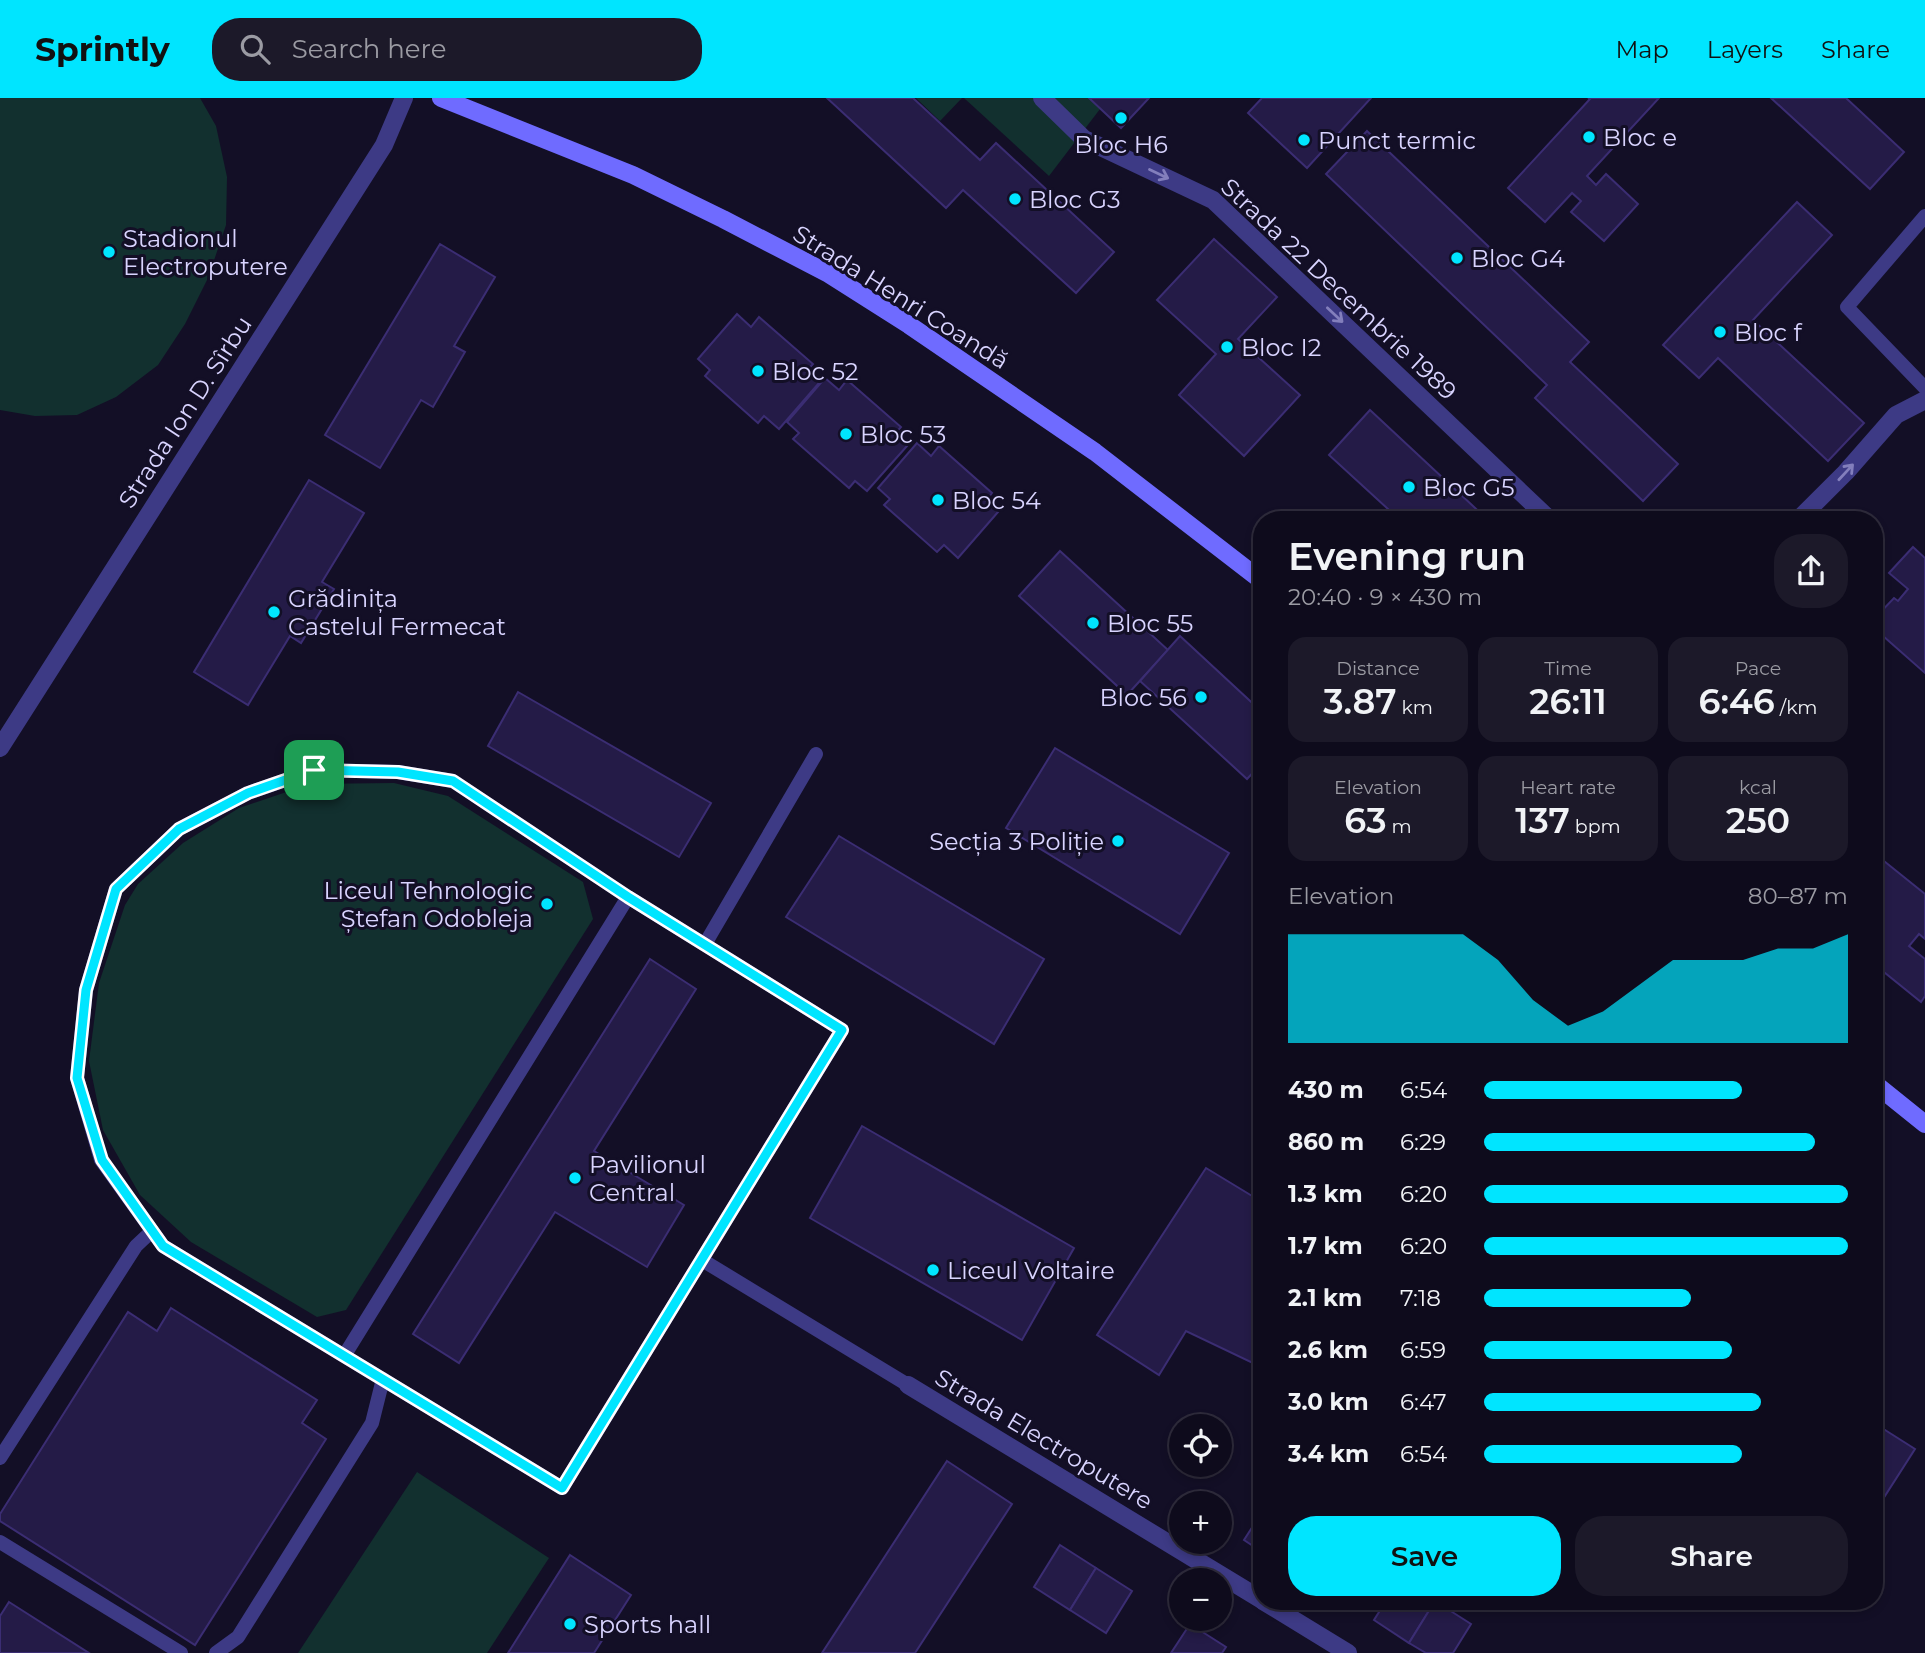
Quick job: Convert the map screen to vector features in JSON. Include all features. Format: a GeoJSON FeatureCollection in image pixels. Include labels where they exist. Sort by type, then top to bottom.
{"type":"FeatureCollection","features":[{"type":"Feature","properties":{"kind":"street","name":"Strada Ion D. Sîrbu"},"geometry":{"type":"LineString","coordinates":[[0,748],[384,145],[404,98]]}},
{"type":"Feature","properties":{"kind":"street","name":"Strada Henri Coandă"},"geometry":{"type":"LineString","coordinates":[[441,98],[633,176],[827,273],[909,325],[1095,452],[1253,574]]}},
{"type":"Feature","properties":{"kind":"street","name":"Strada 22 Decembrie 1989"},"geometry":{"type":"LineString","coordinates":[[1042,98],[1083,139],[1213,200],[1541,511]]}},
{"type":"Feature","properties":{"kind":"street"},"geometry":{"type":"LineString","coordinates":[[1806,511],[1846,472],[1896,415],[1925,400]]}},
{"type":"Feature","properties":{"kind":"street"},"geometry":{"type":"LineString","coordinates":[[1883,1089],[1923,1117]]}},
{"type":"Feature","properties":{"kind":"street","name":"Strada Electroputere"},"geometry":{"type":"LineString","coordinates":[[908,1385],[1253,1596]]}},
{"type":"Feature","properties":{"kind":"street","name":"Strada Electroputere"},"geometry":{"type":"LineString","coordinates":[[1277,1610],[1348,1653]]}},
{"type":"Feature","properties":{"kind":"lane"},"geometry":{"type":"LineString","coordinates":[[1925,216],[1847,307],[1925,388]]}},
{"type":"Feature","properties":{"kind":"lane"},"geometry":{"type":"LineString","coordinates":[[705,944],[816,754]]}},
{"type":"Feature","properties":{"kind":"lane"},"geometry":{"type":"LineString","coordinates":[[314,770],[398,772],[453,781],[628,897],[705,944],[842,1030],[562,1488],[163,1246],[102,1160],[77,1078],[86,990],[116,889],[179,829],[248,793],[314,770]]}},
{"type":"Feature","properties":{"kind":"lane"},"geometry":{"type":"LineString","coordinates":[[344,1356],[628,897]]}},
{"type":"Feature","properties":{"kind":"lane"},"geometry":{"type":"LineString","coordinates":[[0,1458],[136,1247],[152,1231]]}},
{"type":"Feature","properties":{"kind":"lane"},"geometry":{"type":"LineString","coordinates":[[702,1261],[908,1385]]}},
{"type":"Feature","properties":{"kind":"lane"},"geometry":{"type":"LineString","coordinates":[[216,1653],[238,1637],[372,1423],[383,1379]]}},
{"type":"Feature","properties":{"kind":"lane"},"geometry":{"type":"LineString","coordinates":[[0,1542],[181,1653]]}},
{"type":"Feature","properties":{"kind":"green space","name":"Stadionul Electroputere"},"geometry":{"type":"Polygon","coordinates":[[[0,98],[200,98],[216,126],[227,177],[226,225],[208,278],[185,324],[158,365],[116,397],[77,415],[35,416],[0,410],[0,98]]]}},
{"type":"Feature","properties":{"kind":"green space"},"geometry":{"type":"Polygon","coordinates":[[[916,98],[962,98],[940,121],[916,98]]]}},
{"type":"Feature","properties":{"kind":"green space"},"geometry":{"type":"Polygon","coordinates":[[[964,98],[1089,98],[1100,109],[1049,176],[964,98]]]}},
{"type":"Feature","properties":{"kind":"green space"},"geometry":{"type":"Polygon","coordinates":[[[394,783],[448,796],[583,882],[593,919],[346,1310],[317,1317],[191,1242],[140,1195],[103,1130],[89,1061],[99,983],[125,905],[138,884],[183,843],[239,808],[310,784],[394,783]]]}},
{"type":"Feature","properties":{"kind":"green space"},"geometry":{"type":"Polygon","coordinates":[[[417,1472],[549,1558],[487,1653],[298,1653],[417,1472]]]}},
{"type":"Feature","properties":{"kind":"building","name":"Bloc G3"},"geometry":{"type":"Polygon","coordinates":[[[827,98],[913,98],[980,160],[996,143],[1114,252],[1076,293],[963,190],[946,208],[827,98]]]}},
{"type":"Feature","properties":{"kind":"building","name":"Bloc H6"},"geometry":{"type":"Polygon","coordinates":[[[1089,98],[1149,98],[1121,128],[1089,98]]]}},
{"type":"Feature","properties":{"kind":"building","name":"Punct termic"},"geometry":{"type":"Polygon","coordinates":[[[1262,98],[1371,98],[1307,168],[1248,113],[1262,98]]]}},
{"type":"Feature","properties":{"kind":"building","name":"Bloc e"},"geometry":{"type":"Polygon","coordinates":[[[1588,98],[1659,98],[1587,176],[1596,185],[1606,174],[1638,204],[1604,241],[1571,212],[1581,201],[1572,193],[1545,222],[1508,188],[1590,99],[1588,98]]]}},
{"type":"Feature","properties":{"kind":"building"},"geometry":{"type":"Polygon","coordinates":[[[1771,98],[1846,98],[1904,152],[1870,189],[1771,98]]]}},
{"type":"Feature","properties":{"kind":"building","name":"Bloc G4"},"geometry":{"type":"Polygon","coordinates":[[[1367,131],[1589,342],[1570,362],[1678,464],[1643,501],[1535,398],[1547,385],[1326,174],[1367,131]]]}},
{"type":"Feature","properties":{"kind":"building","name":"Bloc f"},"geometry":{"type":"Polygon","coordinates":[[[1797,202],[1832,235],[1753,320],[1864,423],[1828,461],[1718,358],[1699,378],[1663,345],[1797,202]]]}},
{"type":"Feature","properties":{"kind":"building","name":"Bloc I2"},"geometry":{"type":"Polygon","coordinates":[[[1214,239],[1277,297],[1238,339],[1300,395],[1244,456],[1179,395],[1216,354],[1157,300],[1214,239]]]}},
{"type":"Feature","properties":{"kind":"building"},"geometry":{"type":"Polygon","coordinates":[[[440,244],[495,277],[454,346],[465,352],[433,407],[421,400],[380,468],[325,435],[440,244]]]}},
{"type":"Feature","properties":{"kind":"building","name":"Bloc 52"},"geometry":{"type":"Polygon","coordinates":[[[737,314],[751,327],[759,317],[813,364],[806,372],[819,383],[779,429],[764,416],[758,423],[705,376],[710,370],[698,359],[737,314]]]}},
{"type":"Feature","properties":{"kind":"building","name":"Bloc 53"},"geometry":{"type":"Polygon","coordinates":[[[825,378],[839,390],[847,380],[901,427],[894,435],[907,446],[867,491],[855,481],[849,488],[793,439],[799,433],[787,422],[825,378]]]}},
{"type":"Feature","properties":{"kind":"building","name":"Bloc G5"},"geometry":{"type":"Polygon","coordinates":[[[1370,410],[1478,511],[1390,511],[1329,455],[1370,410]]]}},
{"type":"Feature","properties":{"kind":"building","name":"Bloc 54"},"geometry":{"type":"Polygon","coordinates":[[[917,443],[931,456],[939,446],[992,493],[986,501],[998,512],[958,558],[944,545],[937,552],[884,505],[890,499],[878,488],[917,443]]]}},
{"type":"Feature","properties":{"kind":"building","name":"Grădinița Castelul Fermecat"},"geometry":{"type":"Polygon","coordinates":[[[309,480],[364,513],[322,582],[334,589],[301,643],[290,636],[248,705],[194,672],[309,480]]]}},
{"type":"Feature","properties":{"kind":"building"},"geometry":{"type":"Polygon","coordinates":[[[1913,547],[1925,558],[1925,673],[1883,636],[1883,610],[1894,598],[1898,601],[1908,589],[1889,573],[1913,547]]]}},
{"type":"Feature","properties":{"kind":"building","name":"Bloc 55"},"geometry":{"type":"Polygon","coordinates":[[[1060,551],[1168,650],[1127,695],[1019,596],[1060,551]]]}},
{"type":"Feature","properties":{"kind":"building","name":"Bloc 56"},"geometry":{"type":"Polygon","coordinates":[[[1180,636],[1253,704],[1253,773],[1247,779],[1140,681],[1180,636]]]}},
{"type":"Feature","properties":{"kind":"building"},"geometry":{"type":"Polygon","coordinates":[[[518,692],[711,803],[679,857],[488,746],[518,692]]]}},
{"type":"Feature","properties":{"kind":"building","name":"Secția 3 Poliție"},"geometry":{"type":"Polygon","coordinates":[[[1055,748],[1229,853],[1180,934],[1006,828],[1055,748]]]}},
{"type":"Feature","properties":{"kind":"building"},"geometry":{"type":"Polygon","coordinates":[[[839,836],[1044,959],[994,1044],[786,917],[839,836]]]}},
{"type":"Feature","properties":{"kind":"building"},"geometry":{"type":"Polygon","coordinates":[[[1883,860],[1925,894],[1925,939],[1919,934],[1909,946],[1925,959],[1925,996],[1921,1002],[1883,971],[1883,860]]]}},
{"type":"Feature","properties":{"kind":"building","name":"Pavilionul Central"},"geometry":{"type":"Polygon","coordinates":[[[650,959],[696,989],[594,1151],[684,1205],[647,1267],[555,1212],[459,1363],[413,1334],[650,959]]]}},
{"type":"Feature","properties":{"kind":"building"},"geometry":{"type":"Polygon","coordinates":[[[862,1126],[1074,1248],[1022,1340],[810,1218],[862,1126]]]}},
{"type":"Feature","properties":{"kind":"building"},"geometry":{"type":"Polygon","coordinates":[[[1206,1168],[1253,1197],[1253,1363],[1186,1331],[1159,1375],[1097,1335],[1206,1168]]]}},
{"type":"Feature","properties":{"kind":"building"},"geometry":{"type":"Polygon","coordinates":[[[171,1308],[317,1400],[302,1423],[326,1439],[195,1645],[0,1521],[0,1514],[128,1312],[157,1331],[171,1308]]]}},
{"type":"Feature","properties":{"kind":"building"},"geometry":{"type":"Polygon","coordinates":[[[1883,1429],[1915,1449],[1883,1499],[1883,1429]]]}},
{"type":"Feature","properties":{"kind":"building"},"geometry":{"type":"Polygon","coordinates":[[[947,1461],[1012,1504],[915,1653],[822,1653],[947,1461]]]}},
{"type":"Feature","properties":{"kind":"building"},"geometry":{"type":"Polygon","coordinates":[[[1253,1526],[1253,1546],[1244,1540],[1253,1526]]]}},
{"type":"Feature","properties":{"kind":"building"},"geometry":{"type":"Polygon","coordinates":[[[1060,1545],[1096,1568],[1070,1610],[1034,1587],[1060,1545]]]}},
{"type":"Feature","properties":{"kind":"building","name":"Sports hall"},"geometry":{"type":"Polygon","coordinates":[[[570,1555],[631,1595],[594,1653],[508,1653],[570,1555]]]}},
{"type":"Feature","properties":{"kind":"building"},"geometry":{"type":"Polygon","coordinates":[[[1096,1568],[1132,1591],[1106,1633],[1070,1610],[1096,1568]]]}},
{"type":"Feature","properties":{"kind":"building"},"geometry":{"type":"Polygon","coordinates":[[[9,1602],[89,1653],[0,1653],[0,1616],[9,1602]]]}},
{"type":"Feature","properties":{"kind":"building"},"geometry":{"type":"Polygon","coordinates":[[[1380,1610],[1429,1610],[1409,1643],[1374,1620],[1380,1610]]]}},
{"type":"Feature","properties":{"kind":"building"},"geometry":{"type":"Polygon","coordinates":[[[1429,1610],[1449,1610],[1471,1624],[1453,1653],[1426,1653],[1409,1643],[1429,1610]]]}},
{"type":"Feature","properties":{"kind":"building"},"geometry":{"type":"Polygon","coordinates":[[[1185,1631],[1201,1631],[1226,1647],[1222,1653],[1171,1653],[1185,1631]]]}},
{"type":"Feature","properties":{"kind":"place","name":"Bloc H6"},"geometry":{"type":"Point","coordinates":[1121,118]}},
{"type":"Feature","properties":{"kind":"place","name":"Bloc e"},"geometry":{"type":"Point","coordinates":[1589,137]}},
{"type":"Feature","properties":{"kind":"place","name":"Punct termic"},"geometry":{"type":"Point","coordinates":[1304,140]}},
{"type":"Feature","properties":{"kind":"place","name":"Bloc G3"},"geometry":{"type":"Point","coordinates":[1015,199]}},
{"type":"Feature","properties":{"kind":"place","name":"Stadionul Electroputere"},"geometry":{"type":"Point","coordinates":[109,252]}},
{"type":"Feature","properties":{"kind":"place","name":"Bloc G4"},"geometry":{"type":"Point","coordinates":[1457,258]}},
{"type":"Feature","properties":{"kind":"place","name":"Bloc f"},"geometry":{"type":"Point","coordinates":[1720,332]}},
{"type":"Feature","properties":{"kind":"place","name":"Bloc I2"},"geometry":{"type":"Point","coordinates":[1227,347]}},
{"type":"Feature","properties":{"kind":"place","name":"Bloc 52"},"geometry":{"type":"Point","coordinates":[758,371]}},
{"type":"Feature","properties":{"kind":"place","name":"Bloc 53"},"geometry":{"type":"Point","coordinates":[846,434]}},
{"type":"Feature","properties":{"kind":"place","name":"Bloc G5"},"geometry":{"type":"Point","coordinates":[1409,487]}},
{"type":"Feature","properties":{"kind":"place","name":"Bloc 54"},"geometry":{"type":"Point","coordinates":[938,500]}},
{"type":"Feature","properties":{"kind":"place","name":"Grădinița Castelul Fermecat"},"geometry":{"type":"Point","coordinates":[274,612]}},
{"type":"Feature","properties":{"kind":"place","name":"Bloc 55"},"geometry":{"type":"Point","coordinates":[1093,623]}},
{"type":"Feature","properties":{"kind":"place","name":"Bloc 56"},"geometry":{"type":"Point","coordinates":[1201,697]}},
{"type":"Feature","properties":{"kind":"place","name":"Secția 3 Poliție"},"geometry":{"type":"Point","coordinates":[1118,841]}},
{"type":"Feature","properties":{"kind":"place","name":"Liceul Tehnologic Ștefan Odobleja"},"geometry":{"type":"Point","coordinates":[547,904]}},
{"type":"Feature","properties":{"kind":"place","name":"Pavilionul Central"},"geometry":{"type":"Point","coordinates":[575,1178]}},
{"type":"Feature","properties":{"kind":"place","name":"Liceul Voltaire"},"geometry":{"type":"Point","coordinates":[933,1270]}},
{"type":"Feature","properties":{"kind":"place","name":"Sports hall"},"geometry":{"type":"Point","coordinates":[570,1624]}},
{"type":"Feature","properties":{"kind":"route"},"geometry":{"type":"LineString","coordinates":[[314,770],[398,772],[453,781],[628,897],[842,1030],[562,1488],[163,1246],[102,1160],[77,1078],[86,990],[116,889],[179,829],[248,793],[314,770]]}}]}
